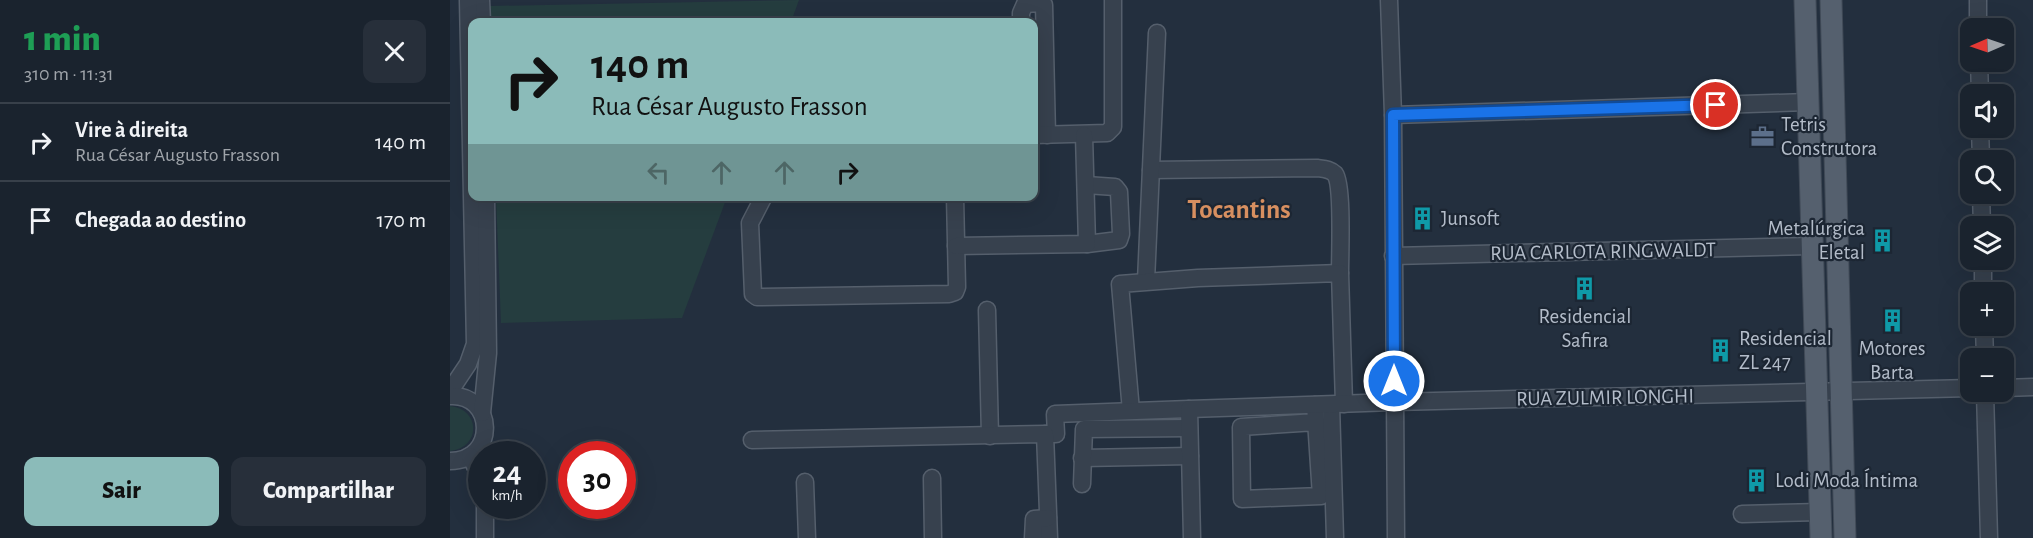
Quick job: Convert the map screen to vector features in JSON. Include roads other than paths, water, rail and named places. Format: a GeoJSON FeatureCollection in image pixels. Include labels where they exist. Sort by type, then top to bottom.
{"type":"FeatureCollection","features":[{"type":"Feature","properties":{"kind":"main road"},"geometry":{"type":"LineString","coordinates":[[1806,0],[1814,20],[1816,63],[1820,69],[1824,70],[1829,68],[1833,62]]}},
{"type":"Feature","properties":{"kind":"main road"},"geometry":{"type":"LineString","coordinates":[[1806,0],[1821,538]]}},
{"type":"Feature","properties":{"kind":"main road"},"geometry":{"type":"LineString","coordinates":[[1831,0],[1845,538]]}},
{"type":"Feature","properties":{"kind":"main road"},"geometry":{"type":"LineString","coordinates":[[1813,306],[1823,334],[1824,382],[1829,388],[1841,391]]}},
{"type":"Feature","properties":{"kind":"main road"},"geometry":{"type":"LineString","coordinates":[[1817,393],[1827,395],[1834,401],[1842,460]]}},
{"type":"Feature","properties":{"kind":"street"},"geometry":{"type":"LineString","coordinates":[[468,0],[468,18]]}},
{"type":"Feature","properties":{"kind":"street"},"geometry":{"type":"LineString","coordinates":[[481,0],[482,18]]}},
{"type":"Feature","properties":{"kind":"street"},"geometry":{"type":"LineString","coordinates":[[1021,18],[1025,4],[1044,5],[1040,135],[1107,133],[1113,127],[1113,0]]}},
{"type":"Feature","properties":{"kind":"street"},"geometry":{"type":"LineString","coordinates":[[1389,0],[1393,115],[1396,538]]}},
{"type":"Feature","properties":{"kind":"street"},"geometry":{"type":"LineString","coordinates":[[1978,0],[1978,18]]}},
{"type":"Feature","properties":{"kind":"street"},"geometry":{"type":"LineString","coordinates":[[1146,281],[1157,33]]}},
{"type":"Feature","properties":{"kind":"street"},"geometry":{"type":"LineString","coordinates":[[1393,115],[1808,102]]}},
{"type":"Feature","properties":{"kind":"street"},"geometry":{"type":"LineString","coordinates":[[1084,135],[1087,244]]}},
{"type":"Feature","properties":{"kind":"street"},"geometry":{"type":"LineString","coordinates":[[1151,170],[1317,168],[1333,172],[1338,182],[1340,273],[1321,496],[1242,499],[1241,427],[1327,409]]}},
{"type":"Feature","properties":{"kind":"street"},"geometry":{"type":"LineString","coordinates":[[956,246],[1087,244],[1119,240],[1119,192],[1115,187],[1086,185]]}},
{"type":"Feature","properties":{"kind":"street"},"geometry":{"type":"LineString","coordinates":[[472,201],[474,344],[468,364],[450,394],[467,398],[482,413]]}},
{"type":"Feature","properties":{"kind":"street"},"geometry":{"type":"LineString","coordinates":[[482,441],[486,431],[482,413],[488,353],[486,201]]}},
{"type":"Feature","properties":{"kind":"street"},"geometry":{"type":"LineString","coordinates":[[761,201],[750,223],[754,296],[949,294],[955,292],[957,286],[955,201]]}},
{"type":"Feature","properties":{"kind":"street","name":"RUA CARLOTA RINGWALDT"},"geometry":{"type":"LineString","coordinates":[[1394,256],[1812,246]]}},
{"type":"Feature","properties":{"kind":"street"},"geometry":{"type":"LineString","coordinates":[[1131,411],[1120,284],[1340,273]]}},
{"type":"Feature","properties":{"kind":"street"},"geometry":{"type":"LineString","coordinates":[[987,310],[990,436]]}},
{"type":"Feature","properties":{"kind":"street"},"geometry":{"type":"LineString","coordinates":[[2014,388],[2033,387]]}},
{"type":"Feature","properties":{"kind":"street"},"geometry":{"type":"LineString","coordinates":[[1841,391],[1960,388]]}},
{"type":"Feature","properties":{"kind":"street","name":"RUA ZULMIR LONGHI"},"geometry":{"type":"LineString","coordinates":[[1327,409],[1394,402],[1841,391]]}},
{"type":"Feature","properties":{"kind":"street"},"geometry":{"type":"LineString","coordinates":[[1985,402],[1989,538]]}},
{"type":"Feature","properties":{"kind":"street"},"geometry":{"type":"LineString","coordinates":[[752,440],[1056,434],[1055,414],[1189,409],[1327,409]]}},
{"type":"Feature","properties":{"kind":"street"},"geometry":{"type":"LineString","coordinates":[[1189,409],[1192,538]]}},
{"type":"Feature","properties":{"kind":"street"},"geometry":{"type":"LineString","coordinates":[[1327,409],[1335,538]]}},
{"type":"Feature","properties":{"kind":"street"},"geometry":{"type":"LineString","coordinates":[[1082,484],[1084,429],[1189,428]]}},
{"type":"Feature","properties":{"kind":"street"},"geometry":{"type":"LineString","coordinates":[[1045,434],[1049,538]]}},
{"type":"Feature","properties":{"kind":"street"},"geometry":{"type":"LineString","coordinates":[[450,461],[459,461],[468,456]]}},
{"type":"Feature","properties":{"kind":"street"},"geometry":{"type":"LineString","coordinates":[[1082,458],[1190,456]]}},
{"type":"Feature","properties":{"kind":"street"},"geometry":{"type":"LineString","coordinates":[[932,478],[933,538]]}},
{"type":"Feature","properties":{"kind":"street"},"geometry":{"type":"LineString","coordinates":[[805,482],[807,538]]}},
{"type":"Feature","properties":{"kind":"street"},"geometry":{"type":"LineString","coordinates":[[1742,514],[1820,512]]}},
{"type":"Feature","properties":{"kind":"street"},"geometry":{"type":"LineString","coordinates":[[1033,538],[1034,519],[1048,518]]}},
{"type":"Feature","properties":{"kind":"street"},"geometry":{"type":"LineString","coordinates":[[485,519],[485,538]]}},
{"type":"Feature","properties":{"kind":"place","name":"Tetris Construtora"},"geometry":{"type":"Point","coordinates":[1763,136]}},
{"type":"Feature","properties":{"kind":"place","name":"Junsoft"},"geometry":{"type":"Point","coordinates":[1423,218]}},
{"type":"Feature","properties":{"kind":"place","name":"Metalúrgica Eletal"},"geometry":{"type":"Point","coordinates":[1883,240]}},
{"type":"Feature","properties":{"kind":"place","name":"Residencial Safira"},"geometry":{"type":"Point","coordinates":[1585,288]}},
{"type":"Feature","properties":{"kind":"place","name":"Motores Barta"},"geometry":{"type":"Point","coordinates":[1892,320]}},
{"type":"Feature","properties":{"kind":"place","name":"Residencial ZL 247"},"geometry":{"type":"Point","coordinates":[1721,350]}},
{"type":"Feature","properties":{"kind":"place","name":"Lodi Moda Íntima"},"geometry":{"type":"Point","coordinates":[1757,480]}},
{"type":"Feature","properties":{"kind":"district","name":"Tocantins"},"geometry":{"type":"Point","coordinates":[1239,209]}}]}
